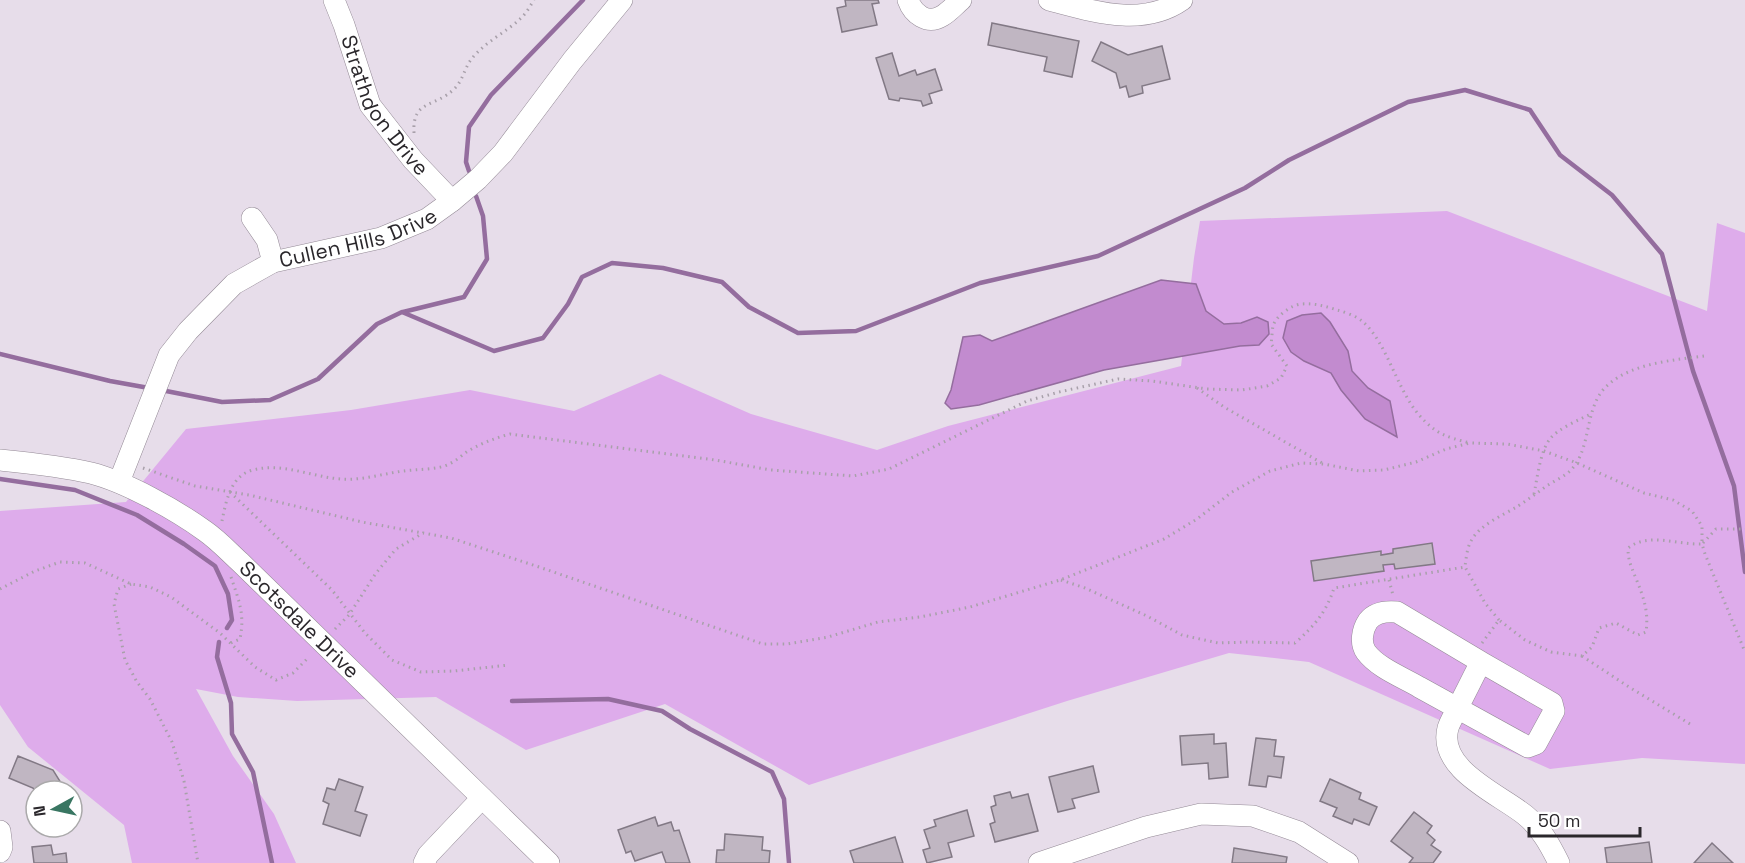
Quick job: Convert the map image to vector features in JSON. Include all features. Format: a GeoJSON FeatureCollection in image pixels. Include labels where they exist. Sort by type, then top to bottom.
{"type":"FeatureCollection","features":[{"type":"Feature","properties":{"kind":"street","name":"Strathdon Drive"},"geometry":{"type":"LineString","coordinates":[[334,0],[370,105],[413,160],[452,201]]}},
{"type":"Feature","properties":{"kind":"street","name":"Cullen Hills Drive"},"geometry":{"type":"LineString","coordinates":[[119,482],[169,355],[188,331],[234,284],[273,262],[381,238],[427,219],[452,201],[503,153],[572,61],[622,0]]}},
{"type":"Feature","properties":{"kind":"street"},"geometry":{"type":"LineString","coordinates":[[908,0],[913,12],[929,19],[941,17],[961,0]]}},
{"type":"Feature","properties":{"kind":"street"},"geometry":{"type":"LineString","coordinates":[[1049,0],[1103,14],[1125,15],[1146,14],[1167,9],[1182,0]]}},
{"type":"Feature","properties":{"kind":"street"},"geometry":{"type":"LineString","coordinates":[[252,218],[267,240],[273,262]]}},
{"type":"Feature","properties":{"kind":"street","name":"Scotsdale Drive"},"geometry":{"type":"LineString","coordinates":[[0,460],[91,473],[119,482],[207,532],[549,863]]}},
{"type":"Feature","properties":{"kind":"street"},"geometry":{"type":"LineString","coordinates":[[1386,611],[1397,612],[1477,660],[1552,703],[1554,711],[1536,744],[1528,747],[1375,662],[1364,649],[1362,634],[1368,622],[1376,615],[1386,611]]}},
{"type":"Feature","properties":{"kind":"street"},"geometry":{"type":"LineString","coordinates":[[1477,660],[1448,728],[1450,754],[1464,772],[1524,814],[1547,840],[1559,863]]}},
{"type":"Feature","properties":{"kind":"street"},"geometry":{"type":"LineString","coordinates":[[424,863],[428,855],[482,798]]}},
{"type":"Feature","properties":{"kind":"street"},"geometry":{"type":"LineString","coordinates":[[1039,863],[1146,827],[1204,814],[1252,816],[1299,832],[1348,863]]}},
{"type":"Feature","properties":{"kind":"street"},"geometry":{"type":"LineString","coordinates":[[0,831],[2,847],[0,852]]}},
{"type":"Feature","properties":{"kind":"path"},"geometry":{"type":"LineString","coordinates":[[414,134],[413,123],[417,112],[455,89],[470,61],[521,18],[534,0]]}},
{"type":"Feature","properties":{"kind":"path"},"geometry":{"type":"LineString","coordinates":[[231,643],[240,639],[243,625],[241,605],[222,545],[221,525],[225,505],[239,476],[253,470],[273,468],[352,479],[448,465],[487,440],[510,434],[715,460],[771,470],[854,476],[889,469],[1027,401],[1118,379],[1152,381],[1197,388],[1242,390],[1267,386],[1281,378],[1287,366],[1271,344],[1274,324],[1283,313],[1298,304],[1318,304],[1361,320],[1374,334],[1405,394],[1418,413],[1435,431],[1448,438],[1470,443],[1506,444],[1544,450],[1644,493],[1673,500],[1692,512],[1702,526],[1702,544],[1705,554],[1745,652]]}},
{"type":"Feature","properties":{"kind":"path"},"geometry":{"type":"LineString","coordinates":[[1690,724],[1582,656],[1551,652],[1525,640],[1499,620],[1485,603],[1465,567],[1471,540],[1491,521],[1569,472],[1577,463],[1591,414],[1608,384],[1627,373],[1669,361],[1704,356]]}},
{"type":"Feature","properties":{"kind":"path"},"geometry":{"type":"LineString","coordinates":[[1197,388],[1224,407],[1324,464]]}},
{"type":"Feature","properties":{"kind":"path"},"geometry":{"type":"LineString","coordinates":[[1534,495],[1544,450],[1550,438],[1591,414]]}},
{"type":"Feature","properties":{"kind":"path"},"geometry":{"type":"LineString","coordinates":[[138,463],[146,470],[195,486],[249,495],[362,522],[451,538],[763,644],[787,644],[828,637],[878,622],[920,617],[970,607],[1060,579],[1164,539],[1197,519],[1232,492],[1270,471],[1301,463],[1324,464],[1359,471],[1384,470],[1416,462],[1446,449],[1470,443]]}},
{"type":"Feature","properties":{"kind":"path"},"geometry":{"type":"LineString","coordinates":[[230,492],[332,590],[364,633],[392,660],[422,672],[509,665]]}},
{"type":"Feature","properties":{"kind":"path"},"geometry":{"type":"LineString","coordinates":[[1582,656],[1592,647],[1599,628],[1616,622],[1638,635],[1646,632],[1648,618],[1645,605],[1628,560],[1628,549],[1636,542],[1653,539],[1702,544],[1716,529],[1745,529]]}},
{"type":"Feature","properties":{"kind":"path"},"geometry":{"type":"LineString","coordinates":[[329,635],[349,615],[376,573],[396,549],[423,533]]}},
{"type":"Feature","properties":{"kind":"path"},"geometry":{"type":"LineString","coordinates":[[0,589],[35,571],[60,562],[85,563],[131,584],[150,587],[171,597],[220,633],[255,667],[276,680],[293,673],[308,658]]}},
{"type":"Feature","properties":{"kind":"path"},"geometry":{"type":"LineString","coordinates":[[1060,579],[1147,616],[1182,635],[1218,643],[1295,644],[1320,619],[1334,588],[1465,567]]}},
{"type":"Feature","properties":{"kind":"path"},"geometry":{"type":"LineString","coordinates":[[131,584],[118,589],[114,604],[125,660],[150,699],[172,742],[184,781],[198,863]]}},
{"type":"Feature","properties":{"kind":"path"},"geometry":{"type":"LineString","coordinates":[[1477,660],[1489,633],[1499,620]]}},
{"type":"Feature","properties":{"kind":"shaded area"},"geometry":{"type":"Polygon","coordinates":[[[1447,211],[1707,311],[1717,223],[1745,233],[1745,764],[1642,758],[1550,769],[1309,662],[1229,653],[1067,701],[809,785],[665,704],[526,750],[436,697],[297,701],[238,697],[196,689],[233,756],[274,814],[296,863],[132,863],[124,825],[84,792],[84,779],[67,779],[28,747],[0,705],[0,511],[126,502],[186,429],[351,410],[470,390],[574,411],[660,374],[751,414],[877,450],[948,426],[1181,366],[1200,221],[1447,211]]]}},
{"type":"Feature","properties":{"kind":"shaded area"},"geometry":{"type":"Polygon","coordinates":[[[1161,280],[1196,284],[1206,311],[1224,324],[1241,323],[1257,317],[1268,322],[1269,334],[1259,345],[1240,346],[1104,370],[979,405],[951,409],[945,403],[951,390],[963,337],[980,335],[992,341],[1161,280]]]}},
{"type":"Feature","properties":{"kind":"shaded area"},"geometry":{"type":"Polygon","coordinates":[[[1321,313],[1330,322],[1348,351],[1352,371],[1368,388],[1390,401],[1397,437],[1365,419],[1341,390],[1331,373],[1304,361],[1291,352],[1283,338],[1287,321],[1302,315],[1321,313]]]}},
{"type":"Feature","properties":{"kind":"building"},"geometry":{"type":"Polygon","coordinates":[[[845,0],[878,0],[879,3],[872,4],[877,25],[842,32],[837,8],[846,6],[845,0]]]}},
{"type":"Feature","properties":{"kind":"building"},"geometry":{"type":"Polygon","coordinates":[[[992,23],[1079,41],[1072,77],[1044,71],[1047,57],[988,45],[992,23]]]}},
{"type":"Feature","properties":{"kind":"building"},"geometry":{"type":"Polygon","coordinates":[[[1101,42],[1128,55],[1162,46],[1170,79],[1142,86],[1143,93],[1129,97],[1126,86],[1120,88],[1116,73],[1092,61],[1101,42]]]}},
{"type":"Feature","properties":{"kind":"building"},"geometry":{"type":"Polygon","coordinates":[[[892,53],[899,76],[915,70],[917,75],[935,69],[942,90],[929,94],[932,103],[923,106],[921,101],[889,99],[876,58],[892,53]]]}},
{"type":"Feature","properties":{"kind":"building"},"geometry":{"type":"Polygon","coordinates":[[[1432,543],[1435,564],[1395,569],[1394,564],[1383,565],[1384,571],[1314,581],[1311,561],[1381,551],[1381,555],[1393,553],[1393,549],[1432,543]]]}},
{"type":"Feature","properties":{"kind":"building"},"geometry":{"type":"Polygon","coordinates":[[[1214,734],[1214,744],[1226,743],[1228,777],[1209,779],[1208,763],[1182,765],[1180,736],[1214,734]]]}},
{"type":"Feature","properties":{"kind":"building"},"geometry":{"type":"Polygon","coordinates":[[[1256,738],[1276,740],[1274,756],[1284,757],[1281,778],[1268,776],[1266,787],[1249,785],[1256,738]]]}},
{"type":"Feature","properties":{"kind":"building"},"geometry":{"type":"Polygon","coordinates":[[[18,756],[53,770],[59,779],[24,779],[24,784],[9,778],[18,756]]]}},
{"type":"Feature","properties":{"kind":"building"},"geometry":{"type":"Polygon","coordinates":[[[1093,766],[1099,792],[1072,799],[1075,808],[1058,812],[1049,777],[1093,766]]]}},
{"type":"Feature","properties":{"kind":"building"},"geometry":{"type":"Polygon","coordinates":[[[339,779],[363,787],[355,811],[367,815],[360,836],[323,824],[329,804],[323,801],[327,788],[335,790],[339,779]]]}},
{"type":"Feature","properties":{"kind":"building"},"geometry":{"type":"Polygon","coordinates":[[[1330,779],[1361,793],[1359,799],[1377,807],[1369,825],[1354,819],[1352,824],[1333,816],[1337,808],[1320,801],[1330,779]]]}},
{"type":"Feature","properties":{"kind":"building"},"geometry":{"type":"Polygon","coordinates":[[[1010,792],[1012,798],[1028,794],[1038,831],[995,842],[990,824],[995,822],[991,807],[996,805],[994,796],[1010,792]]]}},
{"type":"Feature","properties":{"kind":"building"},"geometry":{"type":"Polygon","coordinates":[[[967,810],[974,836],[948,843],[952,857],[927,863],[923,850],[930,848],[924,830],[936,826],[934,820],[967,810]]]}},
{"type":"Feature","properties":{"kind":"building"},"geometry":{"type":"Polygon","coordinates":[[[1414,812],[1432,826],[1427,833],[1435,840],[1431,845],[1441,852],[1433,863],[1409,863],[1413,858],[1391,841],[1414,812]]]}},
{"type":"Feature","properties":{"kind":"building"},"geometry":{"type":"Polygon","coordinates":[[[655,817],[658,826],[671,822],[674,831],[679,830],[690,863],[666,863],[662,852],[635,861],[631,851],[626,853],[618,830],[655,817]]]}},
{"type":"Feature","properties":{"kind":"building"},"geometry":{"type":"Polygon","coordinates":[[[725,834],[763,837],[762,850],[770,851],[769,863],[716,863],[717,850],[724,850],[725,834]]]}},
{"type":"Feature","properties":{"kind":"building"},"geometry":{"type":"Polygon","coordinates":[[[895,837],[903,863],[854,863],[850,851],[895,837]]]}},
{"type":"Feature","properties":{"kind":"building"},"geometry":{"type":"Polygon","coordinates":[[[1649,842],[1652,863],[1607,863],[1605,848],[1649,842]]]}},
{"type":"Feature","properties":{"kind":"building"},"geometry":{"type":"Polygon","coordinates":[[[1712,843],[1733,863],[1694,863],[1712,843]]]}},
{"type":"Feature","properties":{"kind":"building"},"geometry":{"type":"Polygon","coordinates":[[[51,845],[53,855],[66,853],[67,863],[34,863],[32,847],[51,845]]]}},
{"type":"Feature","properties":{"kind":"building"},"geometry":{"type":"Polygon","coordinates":[[[1234,848],[1287,857],[1286,863],[1232,863],[1234,848]]]}},
{"type":"Feature","properties":{"kind":"waterway"},"geometry":{"type":"LineString","coordinates":[[469,171],[466,162],[469,127],[491,95],[583,0]]}},
{"type":"Feature","properties":{"kind":"waterway"},"geometry":{"type":"LineString","coordinates":[[161,390],[222,402],[270,400],[318,379],[377,324],[402,312],[494,351],[543,338],[568,304],[582,277],[612,263],[663,268],[722,282],[749,307],[798,333],[856,331],[980,283],[1098,256],[1245,188],[1289,160],[1408,102],[1465,90],[1530,110],[1560,155],[1612,195],[1662,254],[1693,371],[1734,486],[1745,572]]}},
{"type":"Feature","properties":{"kind":"waterway"},"geometry":{"type":"LineString","coordinates":[[403,312],[464,297],[487,259],[483,216],[476,196]]}},
{"type":"Feature","properties":{"kind":"waterway"},"geometry":{"type":"LineString","coordinates":[[0,354],[110,381],[149,388]]}},
{"type":"Feature","properties":{"kind":"waterway"},"geometry":{"type":"LineString","coordinates":[[0,479],[75,490],[137,515],[184,544],[215,566],[228,594],[232,620],[227,628]]}},
{"type":"Feature","properties":{"kind":"waterway"},"geometry":{"type":"LineString","coordinates":[[219,642],[217,657],[231,703],[232,734],[253,772],[272,863]]}},
{"type":"Feature","properties":{"kind":"waterway"},"geometry":{"type":"LineString","coordinates":[[512,701],[608,699],[662,711],[690,729],[772,772],[784,799],[789,863]]}}]}
